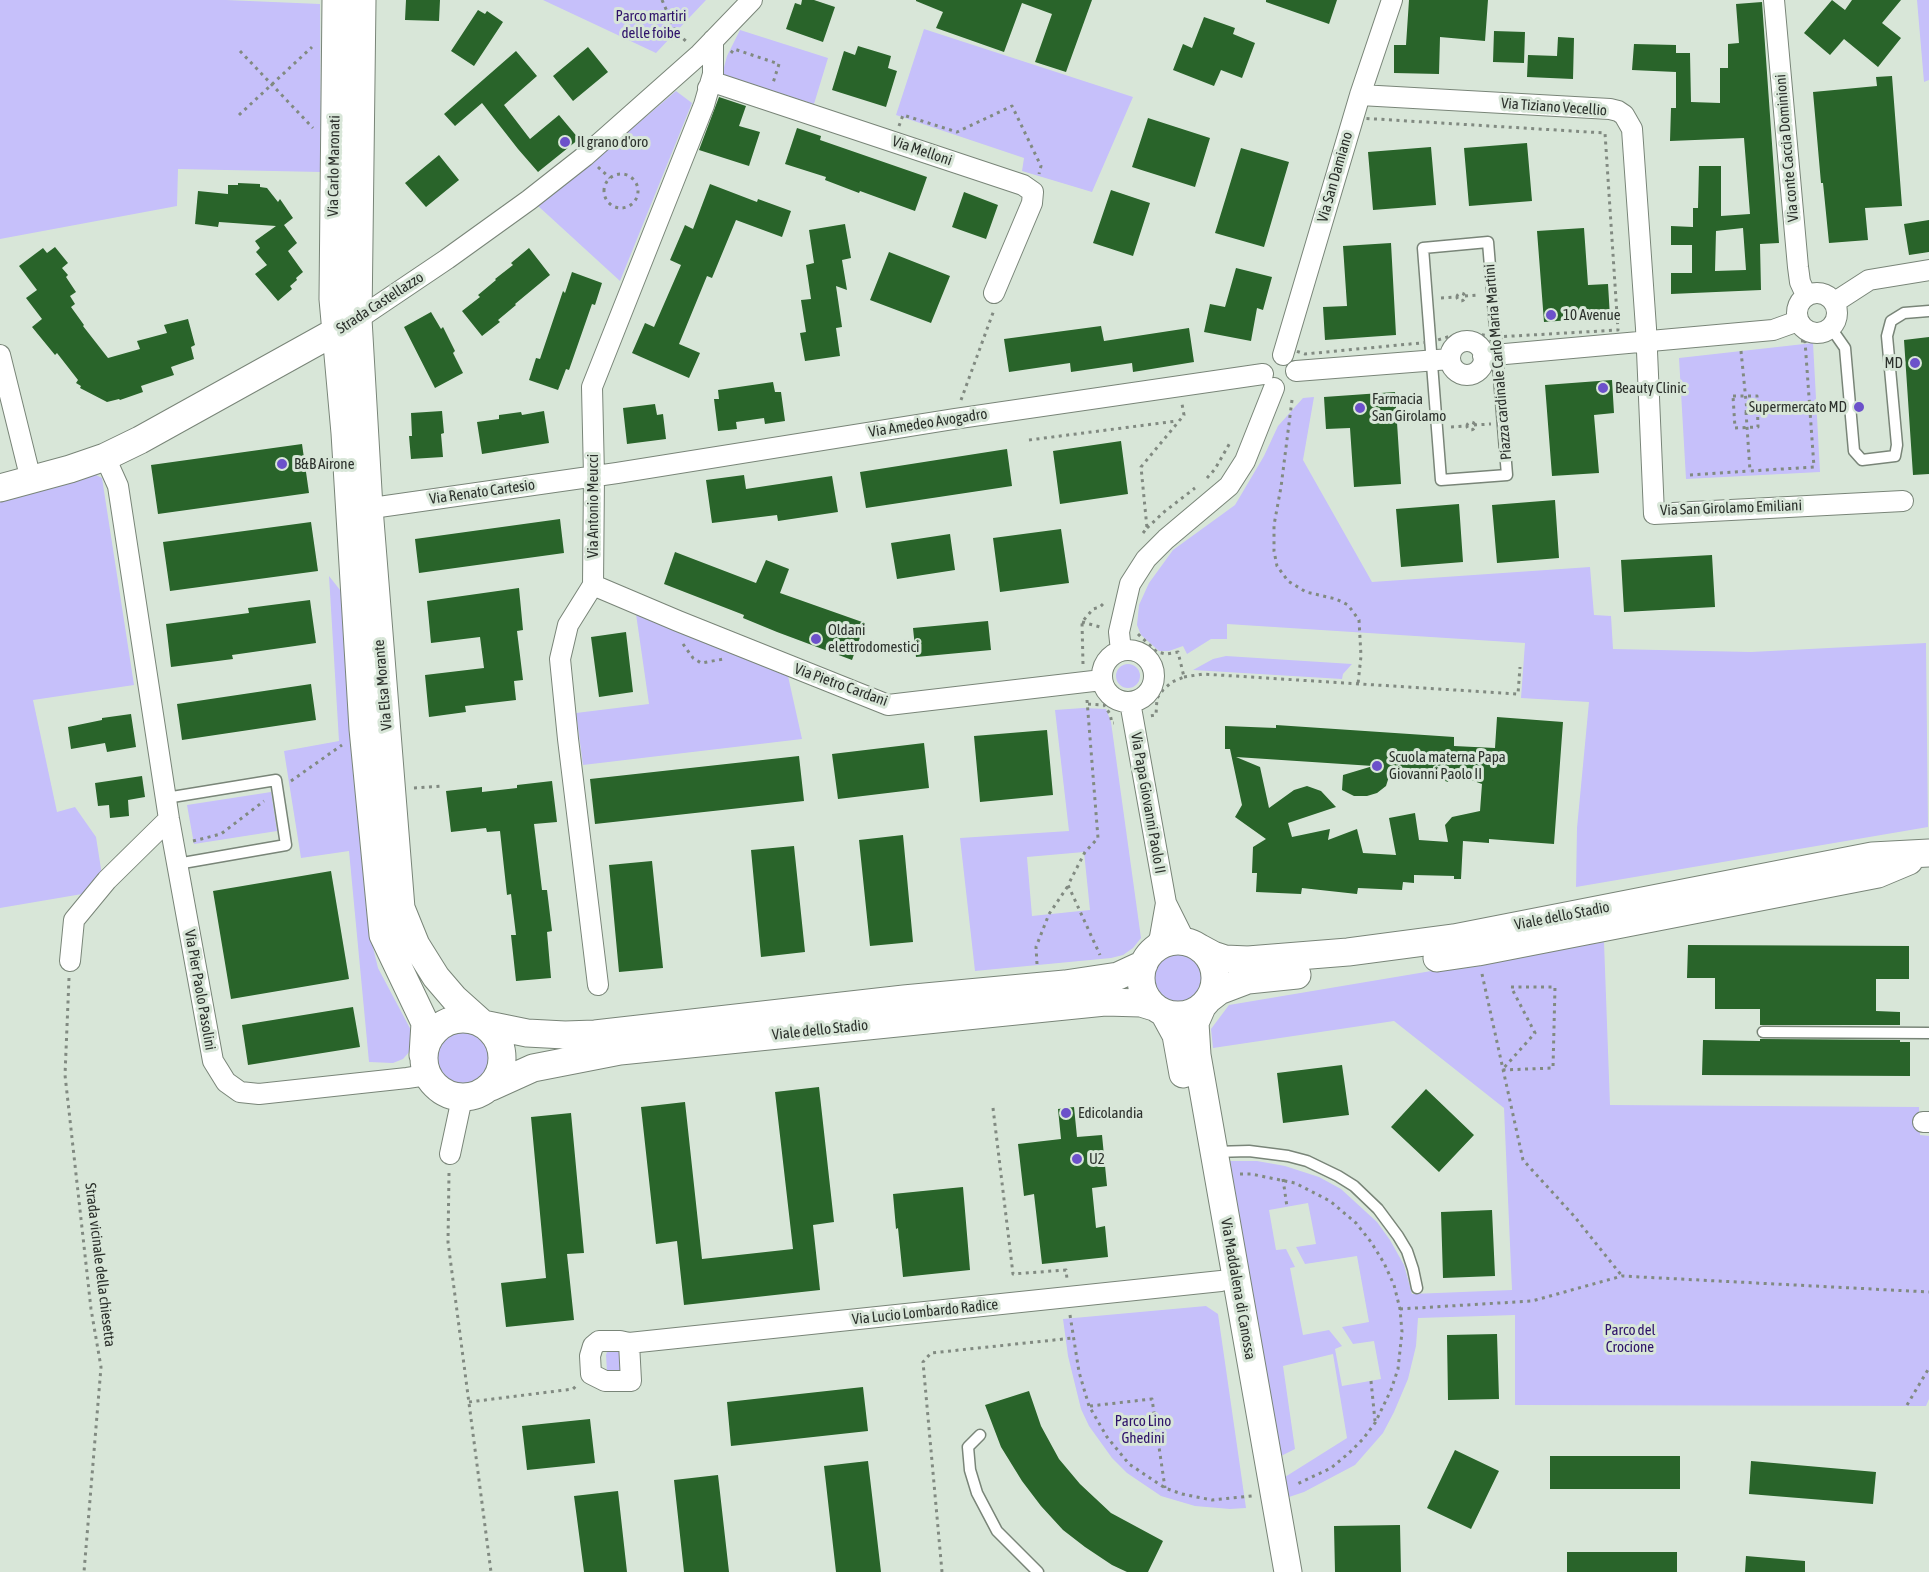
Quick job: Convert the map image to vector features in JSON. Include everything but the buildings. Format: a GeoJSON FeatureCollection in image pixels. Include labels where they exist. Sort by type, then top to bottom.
{"type":"FeatureCollection","features":[{"type":"Feature","properties":{"kind":"street","name":"Via Carlo Maronati"},"geometry":{"type":"LineString","coordinates":[[347,325],[362,0]]}},
{"type":"Feature","properties":{"kind":"street","name":"Strada Castellazzo"},"geometry":{"type":"LineString","coordinates":[[0,488],[105,457],[141,440],[347,325],[447,259],[585,156],[700,54],[752,0]]}},
{"type":"Feature","properties":{"kind":"street","name":"Via San Damiano"},"geometry":{"type":"LineString","coordinates":[[1120,641],[1130,584],[1146,560],[1166,539],[1229,486],[1245,461],[1269,381],[1265,364],[1272,357],[1282,355],[1359,95],[1392,0]]}},
{"type":"Feature","properties":{"kind":"street","name":"Via conte Caccia Dominioni"},"geometry":{"type":"LineString","coordinates":[[1774,0],[1798,267],[1800,282],[1806,295]]}},
{"type":"Feature","properties":{"kind":"street","name":"Via Carlo Maronati"},"geometry":{"type":"LineString","coordinates":[[336,13],[333,299],[347,325]]}},
{"type":"Feature","properties":{"kind":"street","name":"Via Antonio Meucci"},"geometry":{"type":"LineString","coordinates":[[593,585],[592,387],[704,105],[710,81],[713,40]]}},
{"type":"Feature","properties":{"kind":"street","name":"Via Melloni"},"geometry":{"type":"LineString","coordinates":[[710,81],[1023,185],[1033,192]]}},
{"type":"Feature","properties":{"kind":"street","name":"Via Tiziano Vecellio"},"geometry":{"type":"LineString","coordinates":[[1359,95],[1610,109],[1624,116],[1632,129],[1646,343]]}},
{"type":"Feature","properties":{"kind":"street"},"geometry":{"type":"LineString","coordinates":[[994,293],[1032,203],[1033,192]]}},
{"type":"Feature","properties":{"kind":"street"},"geometry":{"type":"LineString","coordinates":[[1835,302],[1869,280],[1929,270]]}},
{"type":"Feature","properties":{"kind":"street"},"geometry":{"type":"LineString","coordinates":[[1815,292],[1824,293],[1835,302],[1837,316],[1831,328],[1822,333],[1813,333],[1798,321],[1797,306],[1806,295],[1815,292]]}},
{"type":"Feature","properties":{"kind":"street"},"geometry":{"type":"LineString","coordinates":[[1296,371],[1441,360],[1463,374],[1468,374],[1489,362],[1773,330],[1798,321]]}},
{"type":"Feature","properties":{"kind":"street","name":"Via Elsa Morante"},"geometry":{"type":"LineString","coordinates":[[347,325],[375,725],[383,934],[425,1023],[419,1069]]}},
{"type":"Feature","properties":{"kind":"street","name":"Via San Girolamo Emiliani"},"geometry":{"type":"LineString","coordinates":[[1646,343],[1654,514],[1904,501]]}},
{"type":"Feature","properties":{"kind":"street"},"geometry":{"type":"LineString","coordinates":[[0,355],[31,480]]}},
{"type":"Feature","properties":{"kind":"street"},"geometry":{"type":"LineString","coordinates":[[1269,381],[1286,388],[1292,383],[1296,371],[1291,360],[1282,355]]}},
{"type":"Feature","properties":{"kind":"street","name":"Via Amedeo Avogadro"},"geometry":{"type":"LineString","coordinates":[[594,476],[954,419],[1269,381]]}},
{"type":"Feature","properties":{"kind":"street","name":"Via Pier Paolo Pasolini"},"geometry":{"type":"LineString","coordinates":[[105,457],[118,486],[169,819],[213,1061],[226,1082],[240,1092],[258,1094],[419,1069]]}},
{"type":"Feature","properties":{"kind":"street","name":"Via Renato Cartesio"},"geometry":{"type":"LineString","coordinates":[[359,510],[594,476]]}},
{"type":"Feature","properties":{"kind":"street"},"geometry":{"type":"LineString","coordinates":[[593,585],[568,625],[560,658],[598,985]]}},
{"type":"Feature","properties":{"kind":"street","name":"Via Pietro Cardani"},"geometry":{"type":"LineString","coordinates":[[593,585],[888,705],[1094,681]]}},
{"type":"Feature","properties":{"kind":"street"},"geometry":{"type":"LineString","coordinates":[[1120,641],[1130,650],[1145,657],[1153,672],[1153,680],[1145,695],[1131,710],[1094,681],[1102,673],[1120,641]]}},
{"type":"Feature","properties":{"kind":"street","name":"Via Papa Giovanni Paolo II"},"geometry":{"type":"LineString","coordinates":[[1131,710],[1166,903],[1182,935],[1195,946]]}},
{"type":"Feature","properties":{"kind":"street","name":"Via Elsa Morante"},"geometry":{"type":"LineString","coordinates":[[375,725],[392,790],[401,908],[416,945],[436,977],[454,998],[483,1024]]}},
{"type":"Feature","properties":{"kind":"street"},"geometry":{"type":"LineString","coordinates":[[70,961],[74,921],[107,880],[169,819]]}},
{"type":"Feature","properties":{"kind":"street","name":"Viale dello Stadio"},"geometry":{"type":"LineString","coordinates":[[483,1024],[547,1035],[595,1034],[904,999],[1040,987],[1118,976],[1166,943],[1178,941],[1225,959],[1248,960],[1348,952],[1454,938],[1872,856],[1927,854]]}},
{"type":"Feature","properties":{"kind":"street","name":"Viale dello Stadio"},"geometry":{"type":"LineString","coordinates":[[491,1087],[533,1068],[620,1052],[1105,1002],[1141,1003],[1177,1016],[1190,1014],[1219,991],[1262,977],[1324,973],[1478,952],[1878,874],[1927,854]]}},
{"type":"Feature","properties":{"kind":"street","name":"Via Papa Giovanni Paolo II"},"geometry":{"type":"LineString","coordinates":[[1150,956],[1160,937],[1166,903]]}},
{"type":"Feature","properties":{"kind":"street"},"geometry":{"type":"LineString","coordinates":[[1195,946],[1210,958],[1215,971],[1215,985],[1206,1003]]}},
{"type":"Feature","properties":{"kind":"street"},"geometry":{"type":"LineString","coordinates":[[1150,956],[1141,983],[1148,1000],[1159,1010]]}},
{"type":"Feature","properties":{"kind":"street","name":"Via Maddalena di Canossa"},"geometry":{"type":"LineString","coordinates":[[1206,1003],[1195,1023],[1214,1193],[1227,1229],[1227,1271],[1233,1299],[1248,1344],[1279,1571]]}},
{"type":"Feature","properties":{"kind":"street","name":"Via Maddalena di Canossa"},"geometry":{"type":"LineString","coordinates":[[1159,1010],[1176,1035],[1211,1168],[1227,1271],[1239,1391],[1252,1405],[1268,1486]]}},
{"type":"Feature","properties":{"kind":"street"},"geometry":{"type":"LineString","coordinates":[[470,1019],[483,1024],[494,1034],[500,1044],[503,1058],[498,1077],[491,1087],[479,1095],[462,1098],[447,1095],[434,1086],[419,1069],[425,1045],[432,1032],[452,1020],[470,1019]]}},
{"type":"Feature","properties":{"kind":"street"},"geometry":{"type":"LineString","coordinates":[[450,1154],[462,1098]]}},
{"type":"Feature","properties":{"kind":"street","name":"Via Lucio Lombardo Radice"},"geometry":{"type":"LineString","coordinates":[[591,1374],[590,1356],[593,1346],[599,1341],[629,1343],[1068,1297],[1227,1271]]}},
{"type":"Feature","properties":{"kind":"street"},"geometry":{"type":"LineString","coordinates":[[591,1374],[605,1381],[631,1381],[629,1343]]}},
{"type":"Feature","properties":{"kind":"lane","name":"Piazza cardinale Carlo Maria Martini"},"geometry":{"type":"LineString","coordinates":[[1488,242],[1489,362],[1507,475],[1441,480],[1441,360],[1423,248],[1488,242]]}},
{"type":"Feature","properties":{"kind":"lane"},"geometry":{"type":"LineString","coordinates":[[1831,328],[1845,348],[1854,451],[1862,460],[1895,456],[1897,445],[1887,336],[1891,321],[1904,313],[1929,311]]}},
{"type":"Feature","properties":{"kind":"lane"},"geometry":{"type":"LineString","coordinates":[[166,798],[276,780],[286,845],[177,864]]}},
{"type":"Feature","properties":{"kind":"lane"},"geometry":{"type":"LineString","coordinates":[[1763,1032],[1929,1033]]}},
{"type":"Feature","properties":{"kind":"lane"},"geometry":{"type":"LineString","coordinates":[[1211,1168],[1249,1151],[1307,1161],[1338,1176],[1354,1186],[1378,1209],[1398,1236],[1410,1260],[1417,1288]]}},
{"type":"Feature","properties":{"kind":"lane"},"geometry":{"type":"LineString","coordinates":[[980,1435],[968,1446],[970,1470],[977,1493],[998,1531],[1038,1572]]}},
{"type":"Feature","properties":{"kind":"path"},"geometry":{"type":"LineString","coordinates":[[662,0],[676,32],[700,54]]}},
{"type":"Feature","properties":{"kind":"path"},"geometry":{"type":"LineString","coordinates":[[239,115],[271,85],[336,13]]}},
{"type":"Feature","properties":{"kind":"path"},"geometry":{"type":"LineString","coordinates":[[710,81],[734,49],[778,64],[768,99]]}},
{"type":"Feature","properties":{"kind":"path"},"geometry":{"type":"LineString","coordinates":[[240,51],[334,152]]}},
{"type":"Feature","properties":{"kind":"path"},"geometry":{"type":"LineString","coordinates":[[893,141],[903,115],[957,132],[1012,106],[1041,166],[1033,192]]}},
{"type":"Feature","properties":{"kind":"path"},"geometry":{"type":"LineString","coordinates":[[615,175],[627,175],[636,182],[638,194],[633,204],[617,208],[605,196],[606,183],[615,175]]}},
{"type":"Feature","properties":{"kind":"path"},"geometry":{"type":"LineString","coordinates":[[1442,288],[1443,308]]}},
{"type":"Feature","properties":{"kind":"path"},"geometry":{"type":"LineString","coordinates":[[954,419],[998,298],[994,293]]}},
{"type":"Feature","properties":{"kind":"path"},"geometry":{"type":"LineString","coordinates":[[1480,295],[1481,304]]}},
{"type":"Feature","properties":{"kind":"path"},"geometry":{"type":"LineString","coordinates":[[1445,328],[1446,338]]}},
{"type":"Feature","properties":{"kind":"path"},"geometry":{"type":"LineString","coordinates":[[1690,475],[1814,467],[1805,341]]}},
{"type":"Feature","properties":{"kind":"path"},"geometry":{"type":"LineString","coordinates":[[1741,346],[1750,471]]}},
{"type":"Feature","properties":{"kind":"path"},"geometry":{"type":"LineString","coordinates":[[1486,385],[1489,362]]}},
{"type":"Feature","properties":{"kind":"path"},"geometry":{"type":"LineString","coordinates":[[1733,396],[1745,396],[1756,396],[1758,427],[1735,428],[1733,396]]}},
{"type":"Feature","properties":{"kind":"path"},"geometry":{"type":"LineString","coordinates":[[1292,397],[1274,525],[1274,551],[1277,566],[1288,581],[1306,592],[1336,599],[1348,605],[1359,620],[1361,656],[1358,684]]}},
{"type":"Feature","properties":{"kind":"path"},"geometry":{"type":"LineString","coordinates":[[1147,528],[1141,467],[1184,415],[1181,400]]}},
{"type":"Feature","properties":{"kind":"path"},"geometry":{"type":"LineString","coordinates":[[1746,411],[1757,411]]}},
{"type":"Feature","properties":{"kind":"path"},"geometry":{"type":"LineString","coordinates":[[1488,414],[1490,434]]}},
{"type":"Feature","properties":{"kind":"path"},"geometry":{"type":"LineString","coordinates":[[1450,417],[1451,427]]}},
{"type":"Feature","properties":{"kind":"path"},"geometry":{"type":"LineString","coordinates":[[1029,440],[1179,421]]}},
{"type":"Feature","properties":{"kind":"path"},"geometry":{"type":"LineString","coordinates":[[1142,534],[1164,512],[1202,483],[1215,469],[1232,439]]}},
{"type":"Feature","properties":{"kind":"path"},"geometry":{"type":"LineString","coordinates":[[1040,987],[1036,947],[1049,914],[1068,885],[1084,852],[1098,838],[1088,704],[1094,681],[1082,656],[1082,622],[1093,609],[1105,604],[1108,594]]}},
{"type":"Feature","properties":{"kind":"path"},"geometry":{"type":"LineString","coordinates":[[1082,622],[1120,641],[1133,630],[1157,652],[1166,654],[1178,652],[1184,677]]}},
{"type":"Feature","properties":{"kind":"path"},"geometry":{"type":"LineString","coordinates":[[1088,704],[1104,705],[1110,714],[1112,723],[1131,710],[1156,715],[1156,698],[1173,682],[1184,677],[1203,674],[1518,694],[1520,667]]}},
{"type":"Feature","properties":{"kind":"path"},"geometry":{"type":"LineString","coordinates":[[392,790],[442,786]]}},
{"type":"Feature","properties":{"kind":"path"},"geometry":{"type":"LineString","coordinates":[[1068,885],[1100,955],[1103,978]]}},
{"type":"Feature","properties":{"kind":"path"},"geometry":{"type":"LineString","coordinates":[[1478,952],[1523,1160],[1574,1216],[1622,1276]]}},
{"type":"Feature","properties":{"kind":"path","name":"Strada vicinale della chiesetta"},"geometry":{"type":"LineString","coordinates":[[70,961],[65,1075],[92,1309],[101,1367],[84,1572]]}},
{"type":"Feature","properties":{"kind":"path"},"geometry":{"type":"LineString","coordinates":[[1511,987],[1555,987],[1553,1068],[1502,1070],[1535,1033],[1511,987]]}},
{"type":"Feature","properties":{"kind":"path"},"geometry":{"type":"LineString","coordinates":[[993,1108],[1013,1274],[1066,1270],[1079,1372],[1089,1406],[1107,1437],[1129,1464],[1165,1488],[1212,1500],[1268,1486],[1308,1480],[1331,1468],[1356,1446],[1375,1423],[1391,1390],[1398,1369],[1402,1332],[1400,1309],[1394,1285],[1384,1263],[1356,1223],[1330,1201],[1295,1183],[1284,1179],[1211,1168]]}},
{"type":"Feature","properties":{"kind":"path"},"geometry":{"type":"LineString","coordinates":[[450,1154],[448,1242],[491,1572]]}},
{"type":"Feature","properties":{"kind":"path"},"geometry":{"type":"LineString","coordinates":[[1284,1179],[1287,1207]]}},
{"type":"Feature","properties":{"kind":"path"},"geometry":{"type":"LineString","coordinates":[[1400,1309],[1532,1301],[1622,1276],[1929,1292]]}},
{"type":"Feature","properties":{"kind":"path"},"geometry":{"type":"LineString","coordinates":[[942,1572],[923,1362],[931,1353],[1073,1338]]}},
{"type":"Feature","properties":{"kind":"path"},"geometry":{"type":"LineString","coordinates":[[1907,1405],[1929,1368]]}},
{"type":"Feature","properties":{"kind":"path"},"geometry":{"type":"LineString","coordinates":[[469,1402],[573,1389],[591,1374]]}},
{"type":"Feature","properties":{"kind":"path"},"geometry":{"type":"LineString","coordinates":[[1371,1381],[1375,1423]]}},
{"type":"Feature","properties":{"kind":"path"},"geometry":{"type":"LineString","coordinates":[[1089,1406],[1152,1400],[1165,1488]]}},
{"type":"Feature","properties":{"kind":"green space"},"geometry":{"type":"Polygon","coordinates":[[[0,0],[226,0],[320,4],[321,172],[178,169],[177,206],[0,239],[0,0]]]}},
{"type":"Feature","properties":{"kind":"green space","name":"Parco martiri delle foibe"},"geometry":{"type":"Polygon","coordinates":[[[543,0],[706,0],[656,53],[543,0]]]}},
{"type":"Feature","properties":{"kind":"green space"},"geometry":{"type":"Polygon","coordinates":[[[1917,0],[1929,0],[1929,80],[1924,82],[1917,0]]]}},
{"type":"Feature","properties":{"kind":"green space"},"geometry":{"type":"Polygon","coordinates":[[[924,29],[1133,97],[1092,192],[1022,171],[1024,158],[896,115],[924,29]]]}},
{"type":"Feature","properties":{"kind":"green space"},"geometry":{"type":"Polygon","coordinates":[[[740,30],[828,58],[814,104],[722,75],[727,56],[740,30]]]}},
{"type":"Feature","properties":{"kind":"green space"},"geometry":{"type":"Polygon","coordinates":[[[676,91],[692,103],[620,281],[537,205],[593,162],[676,91]]]}},
{"type":"Feature","properties":{"kind":"green space"},"geometry":{"type":"Polygon","coordinates":[[[1813,343],[1820,472],[1686,479],[1679,358],[1813,343]]]}},
{"type":"Feature","properties":{"kind":"green space"},"geometry":{"type":"Polygon","coordinates":[[[1314,397],[1303,460],[1372,582],[1590,567],[1594,615],[1611,616],[1613,649],[1751,652],[1926,643],[1928,827],[1576,887],[1577,828],[1589,702],[1521,698],[1525,643],[1227,624],[1227,639],[1211,639],[1187,654],[1183,646],[1169,651],[1159,651],[1141,635],[1137,625],[1139,605],[1149,583],[1173,550],[1235,505],[1264,456],[1278,426],[1303,398],[1314,397]]]}},
{"type":"Feature","properties":{"kind":"green space"},"geometry":{"type":"Polygon","coordinates":[[[90,472],[102,478],[134,685],[33,700],[57,812],[75,807],[96,837],[102,875],[88,893],[0,908],[0,497],[90,472]]]}},
{"type":"Feature","properties":{"kind":"green space"},"geometry":{"type":"Polygon","coordinates":[[[329,576],[344,595],[371,939],[378,968],[413,1034],[410,1051],[403,1059],[393,1063],[369,1062],[349,851],[301,858],[284,751],[339,741],[329,576]]]}},
{"type":"Feature","properties":{"kind":"green space"},"geometry":{"type":"Polygon","coordinates":[[[636,614],[788,676],[802,739],[583,765],[576,713],[649,704],[636,614]]]}},
{"type":"Feature","properties":{"kind":"green space"},"geometry":{"type":"Polygon","coordinates":[[[1226,656],[1352,664],[1343,674],[1342,679],[1193,670],[1213,659],[1226,656]]]}},
{"type":"Feature","properties":{"kind":"green space"},"geometry":{"type":"Polygon","coordinates":[[[1128,664],[1137,667],[1140,676],[1137,685],[1128,688],[1119,685],[1116,676],[1119,667],[1128,664]]]}},
{"type":"Feature","properties":{"kind":"green space"},"geometry":{"type":"Polygon","coordinates":[[[1106,709],[1111,722],[1141,938],[1123,955],[1111,958],[975,971],[960,838],[1069,831],[1055,710],[1106,709]],[[1084,852],[1027,857],[1032,916],[1090,910],[1084,852]]]}},
{"type":"Feature","properties":{"kind":"green space"},"geometry":{"type":"Polygon","coordinates":[[[271,792],[277,831],[194,844],[187,805],[271,792]]]}},
{"type":"Feature","properties":{"kind":"green space","name":"Parco del Crocione"},"geometry":{"type":"Polygon","coordinates":[[[1604,942],[1610,1105],[1919,1107],[1920,1135],[1929,1136],[1929,1399],[1926,1406],[1515,1405],[1515,1315],[1418,1318],[1416,1346],[1408,1379],[1383,1433],[1355,1465],[1304,1492],[1289,1497],[1285,1477],[1347,1438],[1333,1354],[1283,1366],[1295,1449],[1281,1456],[1230,1161],[1257,1161],[1285,1166],[1319,1177],[1341,1189],[1377,1222],[1390,1240],[1404,1265],[1412,1294],[1512,1290],[1504,1108],[1394,1021],[1213,1048],[1211,1029],[1229,1005],[1604,942]],[[1308,1203],[1269,1210],[1276,1250],[1286,1249],[1295,1267],[1290,1268],[1303,1335],[1329,1330],[1342,1346],[1335,1349],[1342,1386],[1381,1379],[1374,1341],[1353,1344],[1342,1327],[1369,1322],[1357,1256],[1305,1264],[1296,1247],[1316,1244],[1308,1203]]]}},
{"type":"Feature","properties":{"kind":"green space"},"geometry":{"type":"Polygon","coordinates":[[[1187,949],[1203,959],[1210,977],[1209,987],[1188,1007],[1179,1008],[1169,1006],[1154,993],[1151,984],[1153,965],[1168,951],[1187,949]]]}},
{"type":"Feature","properties":{"kind":"green space"},"geometry":{"type":"Polygon","coordinates":[[[463,1029],[474,1031],[487,1042],[492,1058],[490,1069],[479,1082],[463,1087],[452,1085],[439,1074],[434,1058],[436,1047],[447,1034],[463,1029]]]}},
{"type":"Feature","properties":{"kind":"green space","name":"Parco Lino Ghedini"},"geometry":{"type":"Polygon","coordinates":[[[1206,1306],[1218,1314],[1246,1508],[1195,1506],[1161,1496],[1127,1473],[1112,1458],[1089,1426],[1081,1409],[1068,1356],[1063,1319],[1206,1306]]]}},
{"type":"Feature","properties":{"kind":"green space"},"geometry":{"type":"Polygon","coordinates":[[[621,1347],[622,1371],[607,1371],[607,1352],[610,1349],[621,1347]]]}},
{"type":"Feature","properties":{"kind":"place","name":"Il grano d'oro"},"geometry":{"type":"Point","coordinates":[565,142]}},
{"type":"Feature","properties":{"kind":"place","name":"10 Avenue"},"geometry":{"type":"Point","coordinates":[1551,315]}},
{"type":"Feature","properties":{"kind":"place","name":"MD"},"geometry":{"type":"Point","coordinates":[1915,363]}},
{"type":"Feature","properties":{"kind":"place","name":"Beauty Clinic"},"geometry":{"type":"Point","coordinates":[1603,388]}},
{"type":"Feature","properties":{"kind":"place","name":"Supermercato MD"},"geometry":{"type":"Point","coordinates":[1859,407]}},
{"type":"Feature","properties":{"kind":"place","name":"Farmacia San Girolamo"},"geometry":{"type":"Point","coordinates":[1360,408]}},
{"type":"Feature","properties":{"kind":"place","name":"B&B Airone"},"geometry":{"type":"Point","coordinates":[282,464]}},
{"type":"Feature","properties":{"kind":"place","name":"Oldani elettrodomestici"},"geometry":{"type":"Point","coordinates":[816,639]}},
{"type":"Feature","properties":{"kind":"place","name":"Scuola materna Papa Giovanni Paolo II"},"geometry":{"type":"Point","coordinates":[1377,766]}},
{"type":"Feature","properties":{"kind":"place","name":"Edicolandia"},"geometry":{"type":"Point","coordinates":[1066,1113]}},
{"type":"Feature","properties":{"kind":"place","name":"U2"},"geometry":{"type":"Point","coordinates":[1077,1159]}}]}
